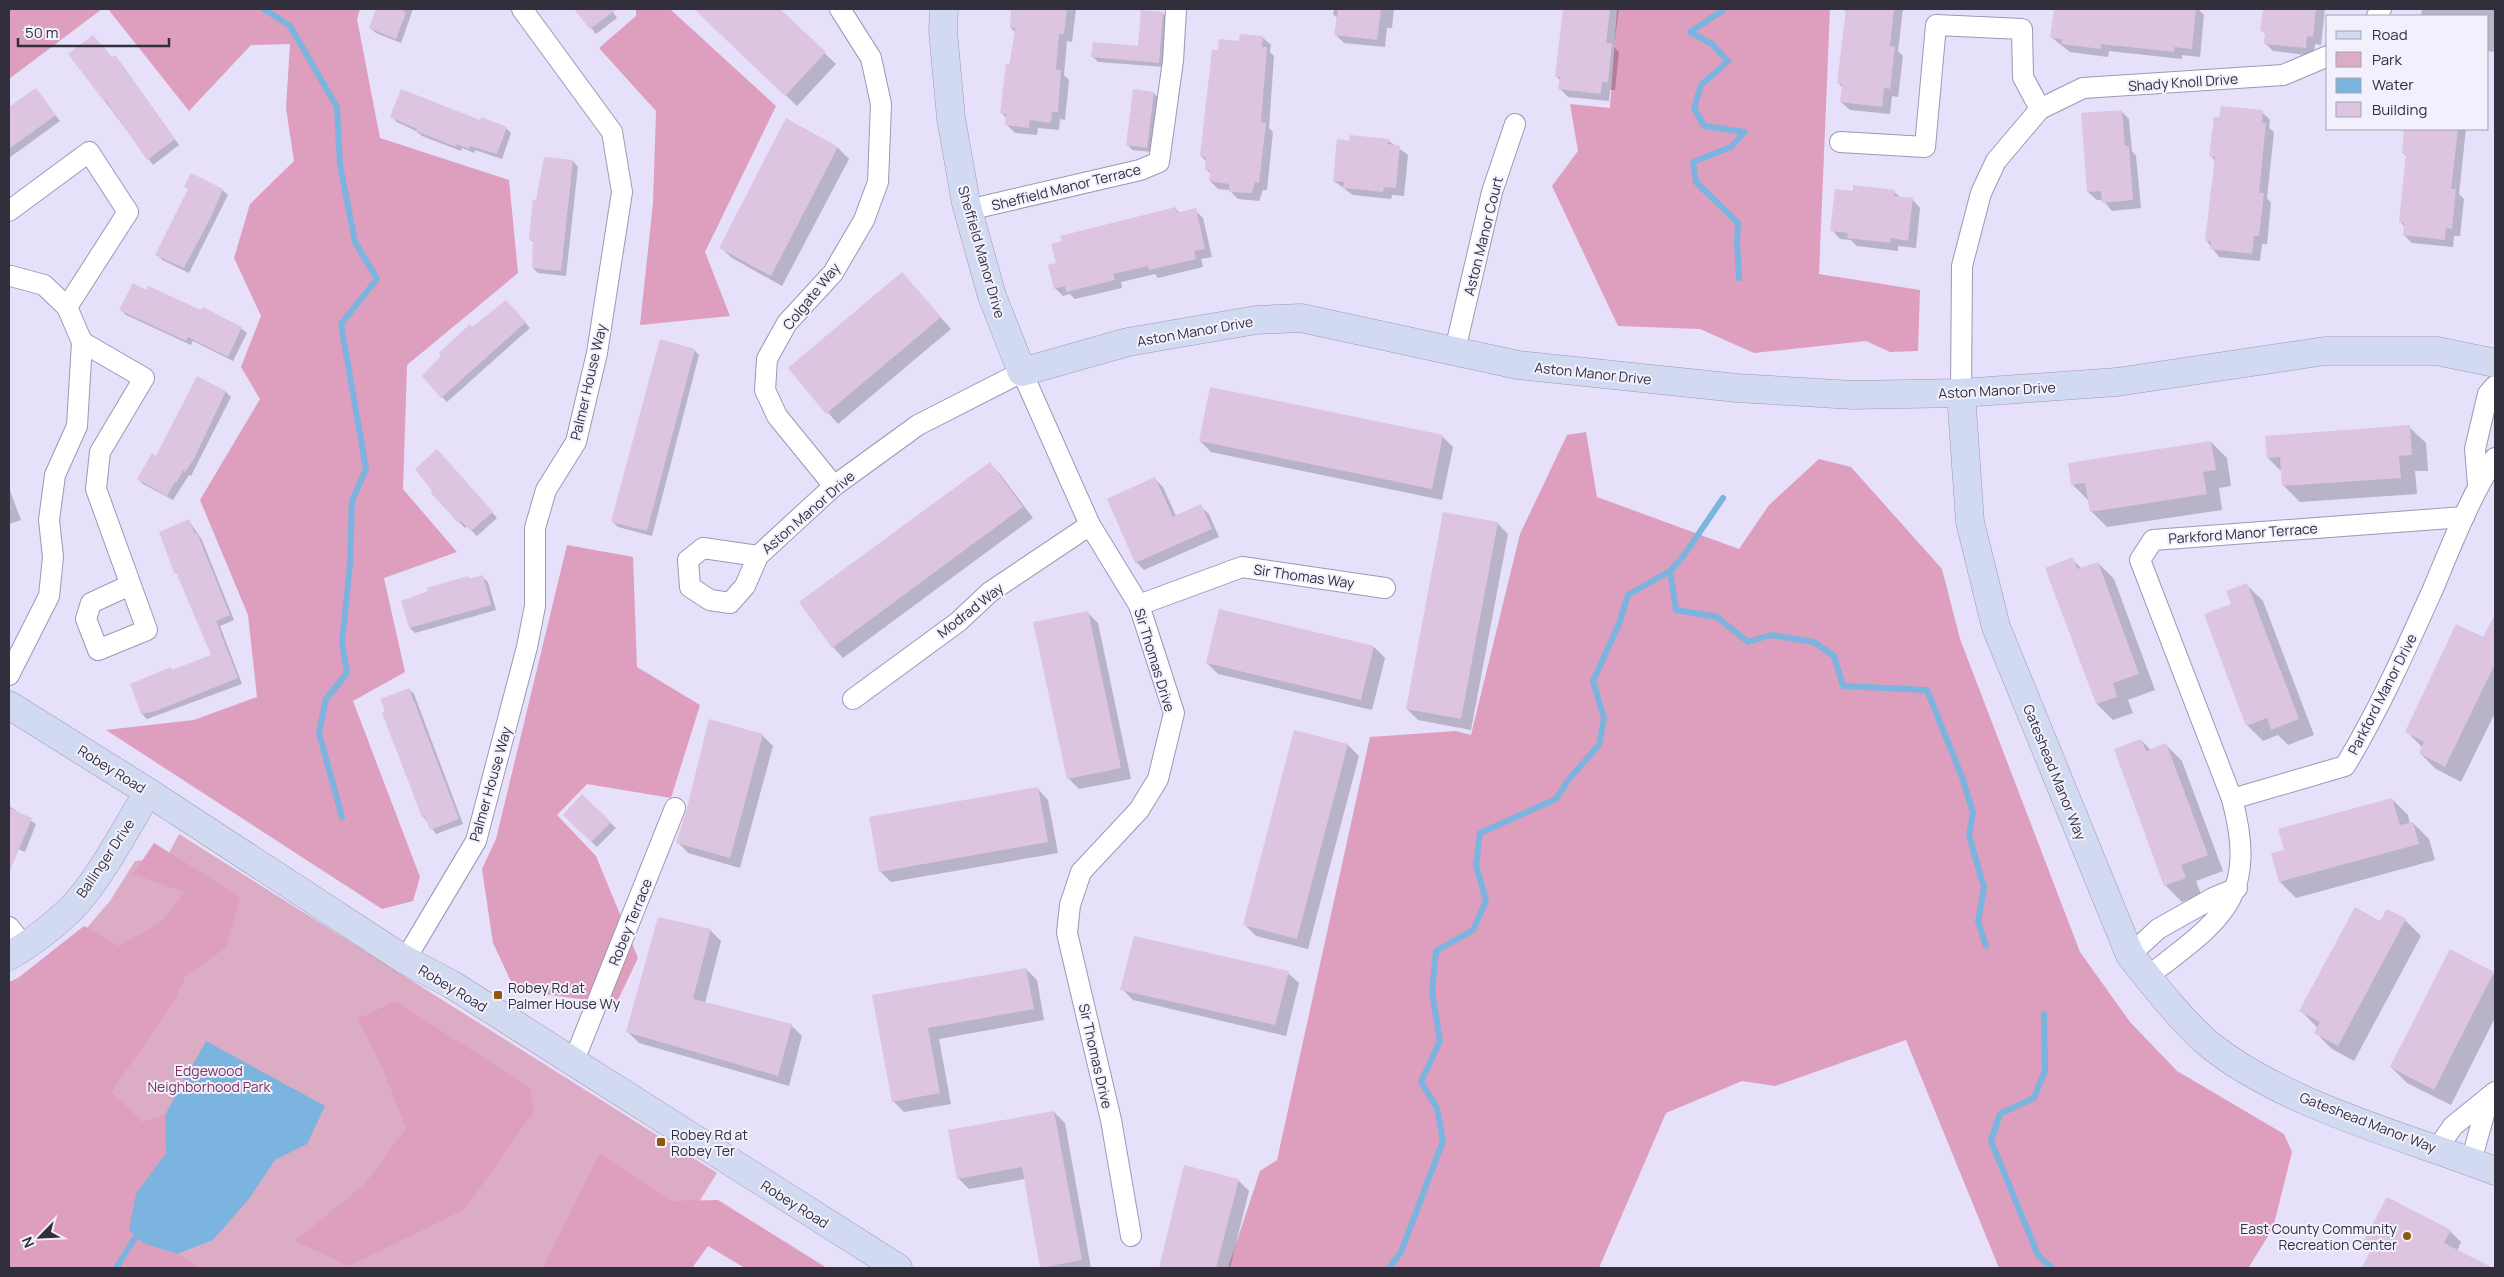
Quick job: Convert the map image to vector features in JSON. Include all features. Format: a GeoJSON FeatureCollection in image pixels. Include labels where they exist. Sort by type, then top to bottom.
{"type":"FeatureCollection","features":[{"type":"Feature","properties":{"kind":"street","name":"Palmer House Way"},"geometry":{"type":"LineString","coordinates":[[405,960],[476,841],[527,647],[535,606],[535,528],[546,490],[576,442],[597,353],[622,192],[612,132],[522,9]]}},
{"type":"Feature","properties":{"kind":"street","name":"Colgate Way"},"geometry":{"type":"LineString","coordinates":[[834,486],[777,416],[765,390],[767,359],[786,322],[833,273],[864,220],[878,182],[881,104],[871,58],[840,9]]}},
{"type":"Feature","properties":{"kind":"street","name":"Sheffield Manor Drive"},"geometry":{"type":"LineString","coordinates":[[944,9],[943,31],[951,118],[968,210],[992,296],[1022,372]]}},
{"type":"Feature","properties":{"kind":"street","name":"Sheffield Manor Terrace"},"geometry":{"type":"LineString","coordinates":[[968,210],[1140,170],[1159,162],[1173,61],[1176,9]]}},
{"type":"Feature","properties":{"kind":"street"},"geometry":{"type":"LineString","coordinates":[[1840,142],[1925,147],[1936,25],[2022,30],[2023,78],[2040,109]]}},
{"type":"Feature","properties":{"kind":"street","name":"Shady Knoll Drive"},"geometry":{"type":"LineString","coordinates":[[1996,161],[2040,109],[2082,88],[2283,75],[2326,57]]}},
{"type":"Feature","properties":{"kind":"street","name":"Aston Manor Court"},"geometry":{"type":"LineString","coordinates":[[1455,350],[1492,192],[1515,124]]}},
{"type":"Feature","properties":{"kind":"street"},"geometry":{"type":"LineString","coordinates":[[9,212],[89,152],[128,212],[67,307]]}},
{"type":"Feature","properties":{"kind":"street","name":"Gateshead Manor Way"},"geometry":{"type":"LineString","coordinates":[[1996,161],[1981,194],[1962,266],[1961,393],[1970,522],[1996,627],[2130,955],[2147,977],[2210,1045],[2249,1073],[2334,1112],[2483,1166]]}},
{"type":"Feature","properties":{"kind":"street"},"geometry":{"type":"LineString","coordinates":[[9,273],[44,285],[67,307],[82,342],[77,426],[55,475],[49,520],[53,557],[49,596],[9,675]]}},
{"type":"Feature","properties":{"kind":"street","name":"Aston Manor Drive"},"geometry":{"type":"LineString","coordinates":[[758,556],[834,486],[918,425],[1022,372],[1128,342],[1256,320],[1301,318],[1518,365],[1737,388],[1854,395],[1961,393],[2117,382],[2325,351],[2437,352],[2495,363]]}},
{"type":"Feature","properties":{"kind":"street"},"geometry":{"type":"LineString","coordinates":[[82,342],[144,378],[100,452],[96,490],[130,585]]}},
{"type":"Feature","properties":{"kind":"street","name":"Sir Thomas Drive"},"geometry":{"type":"LineString","coordinates":[[1022,372],[1090,524],[1139,605],[1174,713],[1158,779],[1139,810],[1081,872],[1070,905],[1067,933],[1111,1120],[1131,1236]]}},
{"type":"Feature","properties":{"kind":"street","name":"Parkford Manor Drive"},"geometry":{"type":"LineString","coordinates":[[2478,485],[2475,449],[2488,394],[2495,386]]}},
{"type":"Feature","properties":{"kind":"street","name":"Parkford Manor Drive"},"geometry":{"type":"LineString","coordinates":[[2232,800],[2345,766],[2363,736],[2412,636],[2478,485],[2495,458]]}},
{"type":"Feature","properties":{"kind":"street","name":"Parkford Manor Terrace"},"geometry":{"type":"LineString","coordinates":[[2232,800],[2140,560],[2153,540],[2464,516]]}},
{"type":"Feature","properties":{"kind":"street","name":"Modrad Way"},"geometry":{"type":"LineString","coordinates":[[853,699],[958,622],[990,592],[1090,524]]}},
{"type":"Feature","properties":{"kind":"street","name":"Sir Thomas Way"},"geometry":{"type":"LineString","coordinates":[[1139,605],[1242,567],[1385,588]]}},
{"type":"Feature","properties":{"kind":"street","name":"Robey Road"},"geometry":{"type":"LineString","coordinates":[[9,706],[148,792],[405,960],[451,984],[898,1268]]}},
{"type":"Feature","properties":{"kind":"street","name":"Ballinger Drive"},"geometry":{"type":"LineString","coordinates":[[14,943],[70,909],[103,866],[148,792]]}},
{"type":"Feature","properties":{"kind":"street"},"geometry":{"type":"LineString","coordinates":[[2147,977],[2197,940],[2213,924],[2237,888],[2241,866],[2239,826],[2232,800]]}},
{"type":"Feature","properties":{"kind":"street","name":"Robey Terrace"},"geometry":{"type":"LineString","coordinates":[[573,1063],[675,808]]}},
{"type":"Feature","properties":{"kind":"street"},"geometry":{"type":"LineString","coordinates":[[2130,955],[2158,930],[2213,898],[2237,888]]}},
{"type":"Feature","properties":{"kind":"street"},"geometry":{"type":"LineString","coordinates":[[2437,1149],[2453,1126],[2492,1095]]}},
{"type":"Feature","properties":{"kind":"street"},"geometry":{"type":"LineString","coordinates":[[2483,1166],[2492,1095]]}},
{"type":"Feature","properties":{"kind":"green space","name":"Edgewood Neighborhood Park"},"geometry":{"type":"Polygon","coordinates":[[[179,834],[717,1173],[658,1268],[9,1268],[9,988],[85,930],[110,901],[135,861],[167,857],[179,834]]]}},
{"type":"Feature","properties":{"kind":"shaded area"},"geometry":{"type":"Polygon","coordinates":[[[9,9],[102,9],[9,79],[9,9]]]}},
{"type":"Feature","properties":{"kind":"shaded area"},"geometry":{"type":"Polygon","coordinates":[[[108,9],[360,9],[357,19],[380,138],[509,180],[518,273],[407,365],[403,489],[457,552],[384,578],[405,672],[353,701],[420,877],[413,901],[382,909],[106,730],[194,720],[257,697],[248,615],[200,500],[260,399],[241,367],[261,316],[234,258],[250,204],[294,161],[286,108],[290,44],[251,45],[189,111],[108,9]]]}},
{"type":"Feature","properties":{"kind":"shaded area"},"geometry":{"type":"Polygon","coordinates":[[[636,9],[670,9],[776,106],[705,252],[730,316],[640,325],[653,203],[656,111],[599,48],[636,16],[636,9]]]}},
{"type":"Feature","properties":{"kind":"shaded area"},"geometry":{"type":"Polygon","coordinates":[[[1617,9],[1830,9],[1819,274],[1920,290],[1918,351],[1890,352],[1866,341],[1754,353],[1700,329],[1618,326],[1552,186],[1578,151],[1570,104],[1610,108],[1617,9]]]}},
{"type":"Feature","properties":{"kind":"shaded area"},"geometry":{"type":"Polygon","coordinates":[[[1586,432],[1597,497],[1739,549],[1769,505],[1819,459],[1851,467],[1942,569],[1960,639],[2080,952],[2130,1022],[2177,1071],[2284,1134],[2292,1152],[2273,1228],[2249,1267],[1999,1268],[1906,1040],[1775,1086],[1742,1081],[1666,1113],[1599,1268],[1228,1268],[1260,1171],[1277,1160],[1370,737],[1456,731],[1471,735],[1520,534],[1567,435],[1586,432]]]}},
{"type":"Feature","properties":{"kind":"shaded area"},"geometry":{"type":"Polygon","coordinates":[[[567,545],[633,557],[637,667],[700,705],[671,798],[587,784],[557,815],[596,856],[638,958],[616,1004],[515,990],[493,943],[482,869],[496,839],[567,545]]]}},
{"type":"Feature","properties":{"kind":"shaded area"},"geometry":{"type":"Polygon","coordinates":[[[154,843],[240,897],[226,947],[185,977],[174,1002],[111,1092],[142,1122],[165,1115],[166,1153],[136,1194],[177,1254],[200,1268],[9,1268],[9,982],[18,978],[84,926],[119,946],[160,923],[185,892],[133,874],[154,843]]]}},
{"type":"Feature","properties":{"kind":"shaded area"},"geometry":{"type":"Polygon","coordinates":[[[395,1001],[530,1088],[534,1111],[465,1209],[349,1266],[295,1241],[365,1184],[406,1128],[382,1067],[358,1019],[395,1001]]]}},
{"type":"Feature","properties":{"kind":"shaded area"},"geometry":{"type":"Polygon","coordinates":[[[600,1153],[672,1201],[718,1200],[827,1268],[745,1268],[708,1246],[692,1268],[543,1268],[600,1153]]]}},
{"type":"Feature","properties":{"kind":"water"},"geometry":{"type":"Polygon","coordinates":[[[206,1041],[325,1106],[307,1144],[275,1160],[248,1200],[213,1240],[177,1254],[143,1243],[129,1230],[136,1194],[166,1153],[165,1115],[206,1041]]]}},
{"type":"Feature","properties":{"kind":"building"},"geometry":{"type":"Polygon","coordinates":[[[376,9],[404,9],[403,12],[406,13],[396,39],[369,28],[376,9]]]}},
{"type":"Feature","properties":{"kind":"building"},"geometry":{"type":"Polygon","coordinates":[[[574,9],[617,9],[590,29],[574,9]]]}},
{"type":"Feature","properties":{"kind":"building"},"geometry":{"type":"Polygon","coordinates":[[[694,9],[780,9],[826,52],[785,96],[694,9]]]}},
{"type":"Feature","properties":{"kind":"building"},"geometry":{"type":"Polygon","coordinates":[[[1011,9],[1067,9],[1064,34],[1059,34],[1056,70],[1061,70],[1058,112],[1052,112],[1051,123],[1030,120],[1029,128],[1005,125],[1006,114],[1000,113],[1006,64],[1010,64],[1015,28],[1010,28],[1011,9]]]}},
{"type":"Feature","properties":{"kind":"building"},"geometry":{"type":"Polygon","coordinates":[[[1338,9],[1381,9],[1377,40],[1334,35],[1338,9]]]}},
{"type":"Feature","properties":{"kind":"building"},"geometry":{"type":"Polygon","coordinates":[[[1563,9],[1610,9],[1606,43],[1612,43],[1608,82],[1602,82],[1601,94],[1558,89],[1560,77],[1555,77],[1563,9]]]}},
{"type":"Feature","properties":{"kind":"building"},"geometry":{"type":"Polygon","coordinates":[[[1846,9],[1894,9],[1890,46],[1895,47],[1890,89],[1884,88],[1882,107],[1840,102],[1842,84],[1837,84],[1846,9]]]}},
{"type":"Feature","properties":{"kind":"building"},"geometry":{"type":"Polygon","coordinates":[[[2054,9],[2196,9],[2192,49],[2174,47],[2174,52],[2101,44],[2101,49],[2061,44],[2062,39],[2050,38],[2054,9]]]}},
{"type":"Feature","properties":{"kind":"building"},"geometry":{"type":"Polygon","coordinates":[[[2263,9],[2316,9],[2313,37],[2307,36],[2306,48],[2264,44],[2265,31],[2260,31],[2263,9]]]}},
{"type":"Feature","properties":{"kind":"building"},"geometry":{"type":"Polygon","coordinates":[[[1141,10],[1163,12],[1159,63],[1091,57],[1093,42],[1138,46],[1141,10]]]}},
{"type":"Feature","properties":{"kind":"building"},"geometry":{"type":"Polygon","coordinates":[[[1240,34],[1263,36],[1262,47],[1267,47],[1261,122],[1266,123],[1259,183],[1255,182],[1252,193],[1229,192],[1229,184],[1209,181],[1210,170],[1205,169],[1206,157],[1200,156],[1212,50],[1218,50],[1219,39],[1239,41],[1240,34]]]}},
{"type":"Feature","properties":{"kind":"building"},"geometry":{"type":"Polygon","coordinates":[[[93,35],[112,57],[115,55],[175,139],[147,160],[105,99],[104,101],[68,54],[93,35]]]}},
{"type":"Feature","properties":{"kind":"building"},"geometry":{"type":"Polygon","coordinates":[[[36,88],[56,115],[9,149],[9,107],[36,88]]]}},
{"type":"Feature","properties":{"kind":"building"},"geometry":{"type":"Polygon","coordinates":[[[401,89],[480,120],[481,117],[507,127],[497,154],[470,146],[469,149],[457,144],[456,147],[416,131],[417,129],[390,117],[401,89]]]}},
{"type":"Feature","properties":{"kind":"building"},"geometry":{"type":"Polygon","coordinates":[[[1133,89],[1154,92],[1147,148],[1126,145],[1133,89]]]}},
{"type":"Feature","properties":{"kind":"building"},"geometry":{"type":"Polygon","coordinates":[[[2221,106],[2263,110],[2262,123],[2266,123],[2259,193],[2264,193],[2259,236],[2254,236],[2252,254],[2210,249],[2211,241],[2205,241],[2215,157],[2209,156],[2214,117],[2219,117],[2221,106]]]}},
{"type":"Feature","properties":{"kind":"building"},"geometry":{"type":"Polygon","coordinates":[[[2122,110],[2125,146],[2129,146],[2133,200],[2102,203],[2101,191],[2087,192],[2081,113],[2122,110]]]}},
{"type":"Feature","properties":{"kind":"building"},"geometry":{"type":"Polygon","coordinates":[[[786,118],[838,147],[771,276],[719,248],[786,118]]]}},
{"type":"Feature","properties":{"kind":"building"},"geometry":{"type":"Polygon","coordinates":[[[2404,130],[2458,130],[2451,189],[2456,189],[2452,229],[2446,228],[2445,240],[2403,235],[2404,223],[2399,223],[2406,154],[2402,153],[2404,130]]]}},
{"type":"Feature","properties":{"kind":"building"},"geometry":{"type":"Polygon","coordinates":[[[1350,135],[1389,139],[1388,144],[1400,146],[1396,188],[1384,187],[1383,192],[1343,188],[1344,182],[1333,181],[1337,139],[1349,141],[1350,135]]]}},
{"type":"Feature","properties":{"kind":"building"},"geometry":{"type":"Polygon","coordinates":[[[544,157],[573,160],[561,271],[532,268],[533,240],[529,240],[533,199],[536,200],[544,157]]]}},
{"type":"Feature","properties":{"kind":"building"},"geometry":{"type":"Polygon","coordinates":[[[191,173],[223,189],[211,217],[184,268],[155,255],[188,189],[184,187],[191,173]]]}},
{"type":"Feature","properties":{"kind":"building"},"geometry":{"type":"Polygon","coordinates":[[[1853,185],[1895,190],[1894,196],[1913,198],[1908,241],[1890,238],[1890,243],[1847,238],[1848,233],[1830,231],[1835,189],[1853,191],[1853,185]]]}},
{"type":"Feature","properties":{"kind":"building"},"geometry":{"type":"Polygon","coordinates":[[[1176,207],[1177,213],[1196,208],[1205,249],[1194,251],[1196,259],[1149,270],[1148,266],[1113,274],[1115,280],[1066,292],[1065,286],[1054,289],[1048,265],[1056,263],[1051,244],[1062,241],[1060,236],[1176,207]]]}},
{"type":"Feature","properties":{"kind":"building"},"geometry":{"type":"Polygon","coordinates":[[[902,272],[941,317],[826,414],[788,368],[902,272]]]}},
{"type":"Feature","properties":{"kind":"building"},"geometry":{"type":"Polygon","coordinates":[[[133,283],[146,290],[148,286],[201,310],[203,307],[242,327],[228,357],[188,337],[186,341],[119,310],[133,283]]]}},
{"type":"Feature","properties":{"kind":"building"},"geometry":{"type":"Polygon","coordinates":[[[506,300],[526,322],[441,398],[422,376],[441,356],[439,353],[470,324],[472,327],[506,300]]]}},
{"type":"Feature","properties":{"kind":"building"},"geometry":{"type":"Polygon","coordinates":[[[660,339],[695,349],[647,531],[611,522],[660,339]]]}},
{"type":"Feature","properties":{"kind":"building"},"geometry":{"type":"Polygon","coordinates":[[[197,376],[226,391],[194,459],[185,472],[183,470],[167,496],[137,479],[152,453],[156,456],[197,376]]]}},
{"type":"Feature","properties":{"kind":"building"},"geometry":{"type":"Polygon","coordinates":[[[1210,387],[1443,435],[1432,489],[1199,441],[1210,387]]]}},
{"type":"Feature","properties":{"kind":"building"},"geometry":{"type":"Polygon","coordinates":[[[2410,425],[2412,455],[2399,456],[2401,478],[2282,486],[2280,457],[2267,458],[2265,436],[2410,425]]]}},
{"type":"Feature","properties":{"kind":"building"},"geometry":{"type":"Polygon","coordinates":[[[2211,441],[2216,470],[2203,472],[2207,494],[2090,512],[2085,483],[2071,485],[2068,463],[2211,441]]]}},
{"type":"Feature","properties":{"kind":"building"},"geometry":{"type":"Polygon","coordinates":[[[437,449],[493,512],[471,531],[461,521],[459,524],[431,493],[432,491],[415,469],[437,449]]]}},
{"type":"Feature","properties":{"kind":"building"},"geometry":{"type":"Polygon","coordinates":[[[990,462],[1023,507],[832,648],[799,602],[990,462]]]}},
{"type":"Feature","properties":{"kind":"building"},"geometry":{"type":"Polygon","coordinates":[[[1155,477],[1173,517],[1201,504],[1212,529],[1135,563],[1107,499],[1155,477]]]}},
{"type":"Feature","properties":{"kind":"building"},"geometry":{"type":"Polygon","coordinates":[[[1443,512],[1498,522],[1461,719],[1406,709],[1443,512]]]}},
{"type":"Feature","properties":{"kind":"building"},"geometry":{"type":"Polygon","coordinates":[[[189,519],[195,534],[197,533],[230,615],[216,621],[238,678],[156,711],[141,714],[130,684],[171,667],[172,670],[211,655],[176,572],[174,573],[159,532],[189,519]]]}},
{"type":"Feature","properties":{"kind":"building"},"geometry":{"type":"Polygon","coordinates":[[[2073,557],[2077,569],[2098,562],[2139,674],[2113,683],[2117,697],[2096,704],[2045,568],[2073,557]]]}},
{"type":"Feature","properties":{"kind":"building"},"geometry":{"type":"Polygon","coordinates":[[[483,575],[491,605],[409,628],[401,601],[428,591],[427,588],[468,576],[469,579],[483,575]]]}},
{"type":"Feature","properties":{"kind":"building"},"geometry":{"type":"Polygon","coordinates":[[[2247,583],[2299,719],[2271,730],[2267,718],[2246,726],[2204,614],[2231,604],[2226,591],[2247,583]]]}},
{"type":"Feature","properties":{"kind":"building"},"geometry":{"type":"Polygon","coordinates":[[[1219,609],[1374,646],[1361,700],[1206,663],[1219,609]]]}},
{"type":"Feature","properties":{"kind":"building"},"geometry":{"type":"Polygon","coordinates":[[[1088,611],[1121,768],[1067,779],[1033,622],[1088,611]]]}},
{"type":"Feature","properties":{"kind":"building"},"geometry":{"type":"Polygon","coordinates":[[[2495,614],[2495,664],[2445,767],[2419,753],[2424,742],[2405,732],[2456,624],[2483,637],[2495,614]]]}},
{"type":"Feature","properties":{"kind":"building"},"geometry":{"type":"Polygon","coordinates":[[[409,688],[459,819],[430,830],[425,816],[422,817],[382,713],[385,711],[380,699],[409,688]]]}},
{"type":"Feature","properties":{"kind":"building"},"geometry":{"type":"Polygon","coordinates":[[[709,719],[763,734],[730,858],[676,843],[686,812],[709,719]]]}},
{"type":"Feature","properties":{"kind":"building"},"geometry":{"type":"Polygon","coordinates":[[[1294,730],[1348,744],[1297,939],[1243,925],[1294,730]]]}},
{"type":"Feature","properties":{"kind":"building"},"geometry":{"type":"Polygon","coordinates":[[[2141,739],[2146,751],[2166,743],[2208,855],[2181,865],[2186,878],[2164,886],[2114,749],[2141,739]]]}},
{"type":"Feature","properties":{"kind":"building"},"geometry":{"type":"Polygon","coordinates":[[[1038,787],[1048,842],[879,872],[869,817],[1038,787]]]}},
{"type":"Feature","properties":{"kind":"building"},"geometry":{"type":"Polygon","coordinates":[[[582,794],[611,822],[591,842],[563,815],[582,794]]]}},
{"type":"Feature","properties":{"kind":"building"},"geometry":{"type":"Polygon","coordinates":[[[2392,798],[2400,825],[2413,822],[2419,844],[2279,882],[2271,853],[2284,850],[2278,829],[2392,798]]]}},
{"type":"Feature","properties":{"kind":"building"},"geometry":{"type":"Polygon","coordinates":[[[9,808],[32,818],[9,873],[9,808]]]}},
{"type":"Feature","properties":{"kind":"building"},"geometry":{"type":"Polygon","coordinates":[[[2355,907],[2380,921],[2387,909],[2406,919],[2338,1046],[2314,1033],[2320,1022],[2299,1011],[2355,907]]]}},
{"type":"Feature","properties":{"kind":"building"},"geometry":{"type":"Polygon","coordinates":[[[658,917],[711,929],[693,999],[792,1024],[778,1076],[626,1032],[658,917]]]}},
{"type":"Feature","properties":{"kind":"building"},"geometry":{"type":"Polygon","coordinates":[[[1134,936],[1289,971],[1275,1025],[1120,990],[1134,936]]]}},
{"type":"Feature","properties":{"kind":"building"},"geometry":{"type":"Polygon","coordinates":[[[2450,949],[2494,972],[2434,1090],[2390,1067],[2450,949]]]}},
{"type":"Feature","properties":{"kind":"building"},"geometry":{"type":"Polygon","coordinates":[[[1026,968],[1034,1009],[928,1028],[940,1093],[892,1102],[872,995],[1026,968]]]}},
{"type":"Feature","properties":{"kind":"building"},"geometry":{"type":"Polygon","coordinates":[[[1054,1111],[1082,1260],[1040,1268],[1022,1167],[957,1179],[948,1130],[1054,1111]]]}},
{"type":"Feature","properties":{"kind":"building"},"geometry":{"type":"Polygon","coordinates":[[[1184,1165],[1239,1179],[1216,1268],[1159,1268],[1184,1165]]]}},
{"type":"Feature","properties":{"kind":"building","name":"East County Community Recreation Center"},"geometry":{"type":"Polygon","coordinates":[[[2387,1197],[2451,1230],[2444,1243],[2493,1268],[2362,1268],[2372,1247],[2363,1242],[2387,1197]]]}},
{"type":"Feature","properties":{"kind":"waterway"},"geometry":{"type":"LineString","coordinates":[[264,9],[290,26],[337,107],[340,165],[355,242],[377,279],[341,324],[366,469],[352,501],[350,565],[342,642],[347,673],[326,699],[319,733],[342,817]]}},
{"type":"Feature","properties":{"kind":"waterway"},"geometry":{"type":"LineString","coordinates":[[1721,9],[1722,11],[1690,32],[1712,44],[1728,61],[1701,85],[1694,108],[1704,126],[1745,132],[1731,147],[1693,162],[1696,182],[1738,223],[1739,278]]}},
{"type":"Feature","properties":{"kind":"waterway"},"geometry":{"type":"LineString","coordinates":[[1389,1268],[1401,1252],[1443,1141],[1437,1108],[1421,1082],[1440,1041],[1432,992],[1436,951],[1473,930],[1486,901],[1476,865],[1480,833],[1556,799],[1569,779],[1599,745],[1604,718],[1593,681],[1619,624],[1628,595],[1670,571],[1682,558],[1723,498]]}},
{"type":"Feature","properties":{"kind":"waterway"},"geometry":{"type":"LineString","coordinates":[[1670,571],[1676,610],[1717,617],[1748,642],[1771,635],[1814,642],[1834,656],[1843,686],[1927,690],[1962,777],[1973,813],[1969,835],[1984,888],[1978,922],[1986,946]]}},
{"type":"Feature","properties":{"kind":"waterway"},"geometry":{"type":"LineString","coordinates":[[2044,1014],[2045,1071],[2034,1098],[2000,1114],[1991,1141],[2038,1255],[2052,1268]]}},
{"type":"Feature","properties":{"kind":"waterway"},"geometry":{"type":"LineString","coordinates":[[116,1268],[136,1236]]}},
{"type":"Feature","properties":{"kind":"place","name":"Robey Rd at Palmer House Wy"},"geometry":{"type":"Point","coordinates":[498,995]}},
{"type":"Feature","properties":{"kind":"place","name":"Robey Rd at Robey Ter"},"geometry":{"type":"Point","coordinates":[661,1142]}},
{"type":"Feature","properties":{"kind":"place","name":"East County Community Recreation Center"},"geometry":{"type":"Point","coordinates":[2407,1236]}}]}
